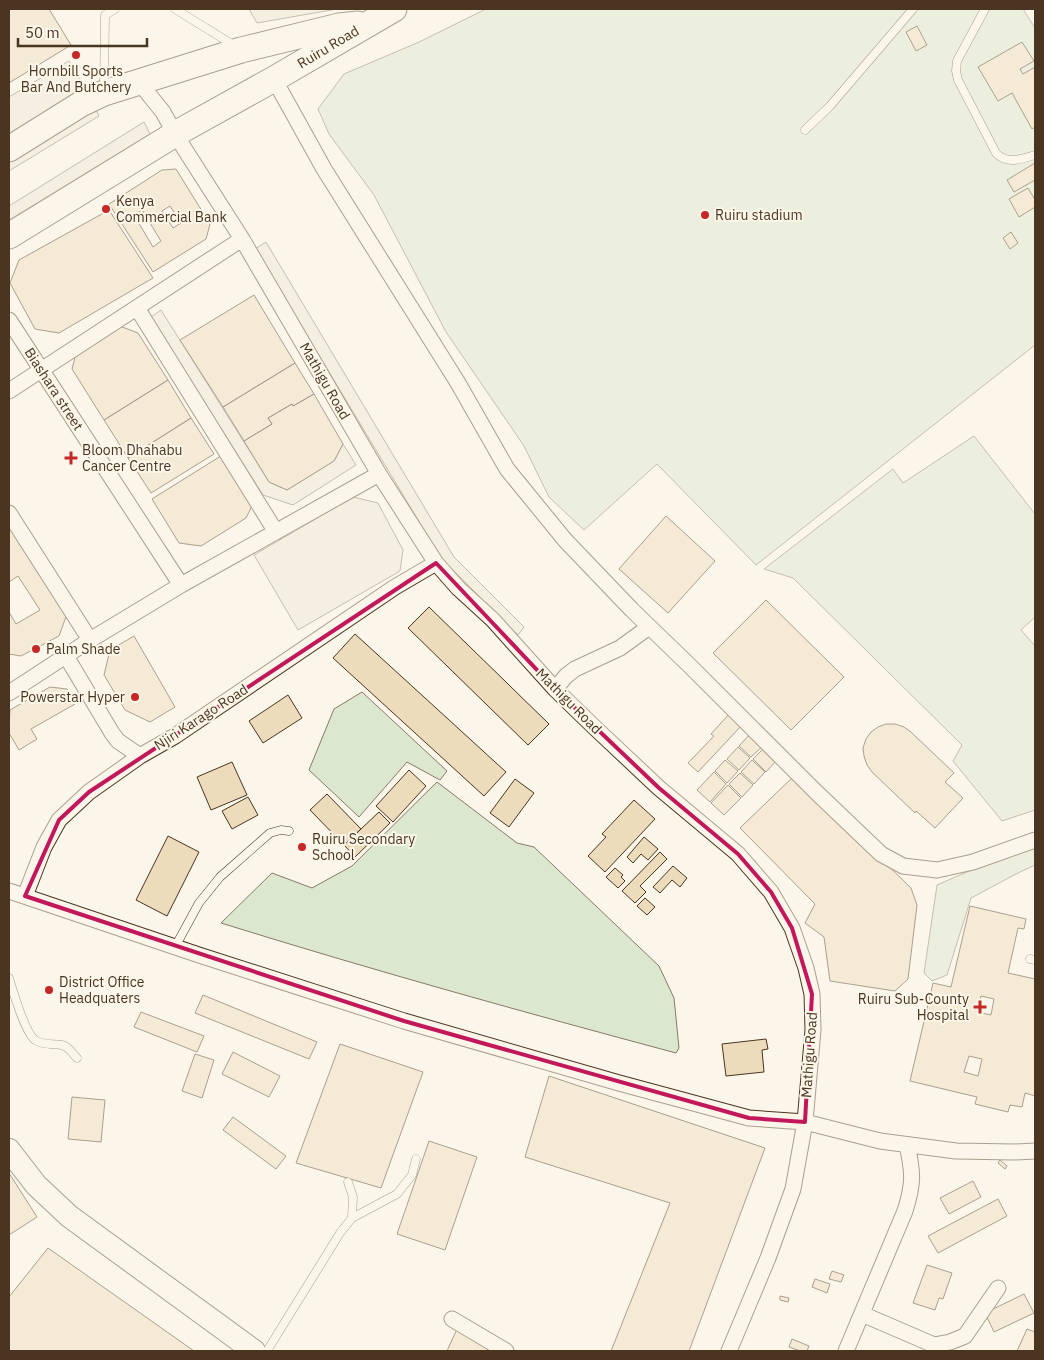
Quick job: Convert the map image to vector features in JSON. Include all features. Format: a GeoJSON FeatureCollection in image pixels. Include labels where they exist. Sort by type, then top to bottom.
{"type":"FeatureCollection","features":[{"type":"Feature","properties":{"kind":"main road"},"geometry":{"type":"LineString","coordinates":[[368,24],[394,9]]}},
{"type":"Feature","properties":{"kind":"main road","name":"Ruiru Road"},"geometry":{"type":"LineString","coordinates":[[9,149],[81,104],[104,92],[241,50],[339,26],[368,24]]}},
{"type":"Feature","properties":{"kind":"main road","name":"Ruiru Road"},"geometry":{"type":"LineString","coordinates":[[9,236],[175,134],[368,24]]}},
{"type":"Feature","properties":{"kind":"main road"},"geometry":{"type":"LineString","coordinates":[[9,1150],[36,1185],[69,1216],[254,1351]]}},
{"type":"Feature","properties":{"kind":"street"},"geometry":{"type":"LineString","coordinates":[[274,79],[324,169],[458,383],[507,469],[565,540],[649,627],[881,854],[903,866],[937,870],[973,862],[1035,840]]}},
{"type":"Feature","properties":{"kind":"street","name":"Mathigu Road"},"geometry":{"type":"LineString","coordinates":[[138,81],[163,112],[242,240],[379,474],[436,562],[458,588],[493,620],[555,689],[659,788],[738,854],[771,892],[792,928],[806,968],[812,994],[813,1030],[805,1122],[793,1188],[768,1258],[729,1351]]}},
{"type":"Feature","properties":{"kind":"street"},"geometry":{"type":"LineString","coordinates":[[9,391],[41,368],[242,240]]}},
{"type":"Feature","properties":{"kind":"street"},"geometry":{"type":"LineString","coordinates":[[137,308],[276,532]]}},
{"type":"Feature","properties":{"kind":"street","name":"Biashara street"},"geometry":{"type":"LineString","coordinates":[[9,320],[181,585]]}},
{"type":"Feature","properties":{"kind":"street"},"geometry":{"type":"LineString","coordinates":[[9,692],[181,585],[379,474]]}},
{"type":"Feature","properties":{"kind":"street"},"geometry":{"type":"LineString","coordinates":[[9,513],[90,640]]}},
{"type":"Feature","properties":{"kind":"street","name":"Njiri Karago Road"},"geometry":{"type":"LineString","coordinates":[[66,656],[112,733],[118,741],[140,756],[175,736],[395,586],[436,562]]}},
{"type":"Feature","properties":{"kind":"street"},"geometry":{"type":"LineString","coordinates":[[555,689],[575,669],[620,648],[649,627]]}},
{"type":"Feature","properties":{"kind":"street"},"geometry":{"type":"LineString","coordinates":[[25,896],[44,847],[59,820],[89,792],[140,756]]}},
{"type":"Feature","properties":{"kind":"street"},"geometry":{"type":"LineString","coordinates":[[9,891],[404,1021],[749,1118],[805,1122],[880,1141],[956,1150],[1035,1151]]}},
{"type":"Feature","properties":{"kind":"street"},"geometry":{"type":"LineString","coordinates":[[846,1351],[906,1211],[912,1190],[912,1175],[907,1144]]}},
{"type":"Feature","properties":{"kind":"street"},"geometry":{"type":"LineString","coordinates":[[862,1314],[934,1345],[950,1342],[965,1336],[998,1288]]}},
{"type":"Feature","properties":{"kind":"street"},"geometry":{"type":"LineString","coordinates":[[452,1320],[506,1351]]}},
{"type":"Feature","properties":{"kind":"lane"},"geometry":{"type":"LineString","coordinates":[[104,92],[105,15],[115,9]]}},
{"type":"Feature","properties":{"kind":"lane"},"geometry":{"type":"LineString","coordinates":[[175,9],[241,50]]}},
{"type":"Feature","properties":{"kind":"lane"},"geometry":{"type":"LineString","coordinates":[[805,130],[836,99],[913,9]]}},
{"type":"Feature","properties":{"kind":"lane"},"geometry":{"type":"LineString","coordinates":[[985,9],[957,61],[956,71],[958,80],[996,153],[1001,159],[1009,161],[1035,155]]}},
{"type":"Feature","properties":{"kind":"lane"},"geometry":{"type":"LineString","coordinates":[[175,946],[199,904],[220,877],[270,833],[281,830],[289,831]]}},
{"type":"Feature","properties":{"kind":"lane"},"geometry":{"type":"LineString","coordinates":[[9,978],[25,1023],[33,1039],[47,1045],[63,1045],[76,1058]]}},
{"type":"Feature","properties":{"kind":"lane"},"geometry":{"type":"LineString","coordinates":[[267,1351],[340,1233],[352,1218],[397,1194],[412,1176],[416,1159]]}},
{"type":"Feature","properties":{"kind":"lane"},"geometry":{"type":"LineString","coordinates":[[348,1182],[353,1197],[352,1218]]}},
{"type":"Feature","properties":{"kind":"highlighted area"},"geometry":{"type":"Polygon","coordinates":[[[436,563],[555,689],[659,788],[738,854],[771,892],[792,928],[812,994],[805,1122],[749,1118],[404,1021],[25,896],[59,820],[89,792],[436,563]]]}},
{"type":"Feature","properties":{"kind":"green space"},"geometry":{"type":"Polygon","coordinates":[[[486,9],[1023,9],[1035,28],[1035,345],[756,565],[657,464],[584,530],[549,497],[524,446],[446,332],[374,195],[329,134],[318,109],[344,74],[419,42],[486,9]]]}},
{"type":"Feature","properties":{"kind":"green space"},"geometry":{"type":"Polygon","coordinates":[[[974,436],[1035,514],[1035,617],[1021,630],[1035,646],[1035,810],[1002,821],[953,761],[962,745],[793,578],[764,569],[893,469],[903,483],[974,436]]]}},
{"type":"Feature","properties":{"kind":"green space"},"geometry":{"type":"Polygon","coordinates":[[[362,692],[447,771],[440,780],[407,762],[359,817],[309,770],[334,709],[362,692]]]}},
{"type":"Feature","properties":{"kind":"green space"},"geometry":{"type":"Polygon","coordinates":[[[437,782],[517,843],[534,847],[659,966],[674,998],[679,1048],[676,1053],[448,990],[221,923],[272,873],[312,888],[352,866],[437,782]]]}},
{"type":"Feature","properties":{"kind":"green space"},"geometry":{"type":"Polygon","coordinates":[[[1035,848],[1035,865],[971,898],[947,975],[932,981],[924,973],[937,885],[976,868],[1035,848]]]}},
{"type":"Feature","properties":{"kind":"shaded area"},"geometry":{"type":"Polygon","coordinates":[[[249,9],[337,9],[257,23],[249,9]]]}},
{"type":"Feature","properties":{"kind":"shaded area"},"geometry":{"type":"Polygon","coordinates":[[[69,61],[87,92],[9,138],[9,97],[69,61]]]}},
{"type":"Feature","properties":{"kind":"shaded area"},"geometry":{"type":"Polygon","coordinates":[[[93,104],[99,116],[9,171],[9,157],[93,104]]]}},
{"type":"Feature","properties":{"kind":"shaded area"},"geometry":{"type":"Polygon","coordinates":[[[144,122],[150,134],[9,220],[9,206],[144,122]]]}},
{"type":"Feature","properties":{"kind":"shaded area"},"geometry":{"type":"Polygon","coordinates":[[[266,242],[454,557],[524,627],[518,635],[441,558],[255,249],[266,242]]]}},
{"type":"Feature","properties":{"kind":"shaded area"},"geometry":{"type":"Polygon","coordinates":[[[161,310],[269,482],[287,490],[334,461],[343,444],[356,465],[293,505],[263,495],[151,317],[161,310]]]}},
{"type":"Feature","properties":{"kind":"shaded area"},"geometry":{"type":"Polygon","coordinates":[[[353,497],[378,503],[403,550],[400,571],[298,630],[254,555],[353,497]]]}},
{"type":"Feature","properties":{"kind":"building"},"geometry":{"type":"Polygon","coordinates":[[[9,9],[49,9],[71,45],[9,83],[9,9]]]}},
{"type":"Feature","properties":{"kind":"building"},"geometry":{"type":"Polygon","coordinates":[[[917,26],[927,45],[916,51],[906,32],[917,26]]]}},
{"type":"Feature","properties":{"kind":"building"},"geometry":{"type":"Polygon","coordinates":[[[1022,42],[1034,61],[1020,69],[1023,74],[1035,67],[1035,127],[1032,129],[1012,93],[998,101],[978,67],[1022,42]]]}},
{"type":"Feature","properties":{"kind":"building"},"geometry":{"type":"Polygon","coordinates":[[[1035,163],[1035,180],[1014,192],[1007,180],[1035,163]]]}},
{"type":"Feature","properties":{"kind":"building"},"geometry":{"type":"Polygon","coordinates":[[[176,169],[210,224],[206,239],[153,272],[109,204],[162,170],[176,169]],[[170,206],[162,211],[173,228],[181,223],[170,206]],[[142,210],[134,215],[153,247],[161,241],[142,210]]]}},
{"type":"Feature","properties":{"kind":"building"},"geometry":{"type":"Polygon","coordinates":[[[1028,188],[1035,200],[1035,207],[1019,217],[1009,199],[1028,188]]]}},
{"type":"Feature","properties":{"kind":"building"},"geometry":{"type":"Polygon","coordinates":[[[109,210],[153,278],[59,333],[35,329],[10,283],[19,260],[109,210]]]}},
{"type":"Feature","properties":{"kind":"building"},"geometry":{"type":"Polygon","coordinates":[[[1011,232],[1018,243],[1010,249],[1003,238],[1011,232]]]}},
{"type":"Feature","properties":{"kind":"building"},"geometry":{"type":"Polygon","coordinates":[[[254,295],[295,363],[223,407],[180,340],[254,295]]]}},
{"type":"Feature","properties":{"kind":"building"},"geometry":{"type":"Polygon","coordinates":[[[117,325],[138,333],[168,380],[104,420],[72,369],[77,350],[117,325]]]}},
{"type":"Feature","properties":{"kind":"building"},"geometry":{"type":"Polygon","coordinates":[[[295,363],[314,394],[268,418],[272,424],[244,441],[223,407],[295,363]]]}},
{"type":"Feature","properties":{"kind":"building"},"geometry":{"type":"Polygon","coordinates":[[[168,380],[191,418],[128,458],[104,420],[168,380]]]}},
{"type":"Feature","properties":{"kind":"building"},"geometry":{"type":"Polygon","coordinates":[[[314,394],[343,444],[334,461],[287,490],[269,482],[244,441],[272,424],[268,418],[314,394]]]}},
{"type":"Feature","properties":{"kind":"building"},"geometry":{"type":"Polygon","coordinates":[[[191,418],[214,454],[151,493],[128,458],[191,418]]]}},
{"type":"Feature","properties":{"kind":"building"},"geometry":{"type":"Polygon","coordinates":[[[224,454],[254,502],[246,518],[201,546],[179,543],[152,499],[224,454]]]}},
{"type":"Feature","properties":{"kind":"building"},"geometry":{"type":"Polygon","coordinates":[[[666,516],[715,561],[668,613],[619,569],[666,516]]]}},
{"type":"Feature","properties":{"kind":"building"},"geometry":{"type":"Polygon","coordinates":[[[9,522],[67,614],[59,636],[21,656],[9,654],[9,612],[16,624],[40,610],[18,576],[9,582],[9,522]]]}},
{"type":"Feature","properties":{"kind":"building"},"geometry":{"type":"Polygon","coordinates":[[[766,600],[844,677],[791,730],[713,653],[766,600]]]}},
{"type":"Feature","properties":{"kind":"building"},"geometry":{"type":"Polygon","coordinates":[[[429,607],[549,724],[528,745],[408,628],[429,607]]]}},
{"type":"Feature","properties":{"kind":"building"},"geometry":{"type":"Polygon","coordinates":[[[355,634],[506,772],[484,796],[333,658],[355,634]]]}},
{"type":"Feature","properties":{"kind":"building"},"geometry":{"type":"Polygon","coordinates":[[[134,636],[175,707],[150,722],[125,710],[104,675],[110,650],[134,636]]]}},
{"type":"Feature","properties":{"kind":"building"},"geometry":{"type":"Polygon","coordinates":[[[50,687],[67,689],[75,704],[31,729],[37,739],[19,750],[9,733],[10,710],[50,687]]]}},
{"type":"Feature","properties":{"kind":"building"},"geometry":{"type":"Polygon","coordinates":[[[288,695],[302,718],[263,743],[249,721],[288,695]]]}},
{"type":"Feature","properties":{"kind":"building"},"geometry":{"type":"Polygon","coordinates":[[[730,713],[743,724],[698,772],[688,763],[714,736],[711,734],[730,713]]]}},
{"type":"Feature","properties":{"kind":"building"},"geometry":{"type":"Polygon","coordinates":[[[886,724],[895,724],[911,732],[954,773],[945,782],[963,798],[935,828],[916,811],[915,813],[867,765],[863,748],[866,739],[871,732],[886,724]]]}},
{"type":"Feature","properties":{"kind":"building"},"geometry":{"type":"Polygon","coordinates":[[[751,733],[764,745],[751,757],[739,746],[751,733]]]}},
{"type":"Feature","properties":{"kind":"building"},"geometry":{"type":"Polygon","coordinates":[[[738,747],[750,758],[739,770],[727,759],[738,747]]]}},
{"type":"Feature","properties":{"kind":"building"},"geometry":{"type":"Polygon","coordinates":[[[765,747],[778,759],[766,772],[753,759],[765,747]]]}},
{"type":"Feature","properties":{"kind":"building"},"geometry":{"type":"Polygon","coordinates":[[[725,760],[738,771],[727,783],[715,771],[725,760]]]}},
{"type":"Feature","properties":{"kind":"building"},"geometry":{"type":"Polygon","coordinates":[[[752,760],[765,772],[754,784],[741,772],[752,760]]]}},
{"type":"Feature","properties":{"kind":"building"},"geometry":{"type":"Polygon","coordinates":[[[232,762],[247,795],[211,810],[197,777],[232,762]]]}},
{"type":"Feature","properties":{"kind":"building"},"geometry":{"type":"Polygon","coordinates":[[[409,770],[426,786],[393,822],[376,806],[409,770]]]}},
{"type":"Feature","properties":{"kind":"building"},"geometry":{"type":"Polygon","coordinates":[[[714,772],[726,784],[710,802],[697,790],[714,772]]]}},
{"type":"Feature","properties":{"kind":"building"},"geometry":{"type":"Polygon","coordinates":[[[740,773],[753,785],[742,797],[729,784],[740,773]]]}},
{"type":"Feature","properties":{"kind":"building"},"geometry":{"type":"Polygon","coordinates":[[[795,775],[911,888],[917,905],[908,979],[895,991],[830,981],[824,937],[805,923],[815,904],[740,828],[795,775]]]}},
{"type":"Feature","properties":{"kind":"building"},"geometry":{"type":"Polygon","coordinates":[[[515,779],[534,793],[509,827],[490,813],[515,779]]]}},
{"type":"Feature","properties":{"kind":"building"},"geometry":{"type":"Polygon","coordinates":[[[728,785],[741,798],[724,815],[711,803],[728,785]]]}},
{"type":"Feature","properties":{"kind":"building"},"geometry":{"type":"Polygon","coordinates":[[[327,794],[361,829],[344,845],[310,810],[327,794]]]}},
{"type":"Feature","properties":{"kind":"building"},"geometry":{"type":"Polygon","coordinates":[[[248,797],[258,815],[232,829],[222,811],[248,797]]]}},
{"type":"Feature","properties":{"kind":"building"},"geometry":{"type":"Polygon","coordinates":[[[634,800],[655,819],[605,872],[588,856],[606,837],[602,834],[634,800]]]}},
{"type":"Feature","properties":{"kind":"building"},"geometry":{"type":"Polygon","coordinates":[[[379,812],[390,823],[355,857],[344,845],[379,812]]]}},
{"type":"Feature","properties":{"kind":"building"},"geometry":{"type":"Polygon","coordinates":[[[168,836],[199,852],[167,916],[136,900],[168,836]]]}},
{"type":"Feature","properties":{"kind":"building"},"geometry":{"type":"Polygon","coordinates":[[[644,837],[658,849],[648,860],[641,854],[633,863],[627,857],[644,837]]]}},
{"type":"Feature","properties":{"kind":"building"},"geometry":{"type":"Polygon","coordinates":[[[660,852],[667,859],[640,886],[646,892],[635,903],[622,891],[660,852]]]}},
{"type":"Feature","properties":{"kind":"building"},"geometry":{"type":"Polygon","coordinates":[[[673,866],[687,878],[680,887],[672,880],[660,893],[653,887],[673,866]]]}},
{"type":"Feature","properties":{"kind":"building"},"geometry":{"type":"Polygon","coordinates":[[[615,868],[623,875],[621,877],[625,881],[618,888],[606,877],[615,868]]]}},
{"type":"Feature","properties":{"kind":"building"},"geometry":{"type":"Polygon","coordinates":[[[645,898],[655,907],[647,915],[637,906],[645,898]]]}},
{"type":"Feature","properties":{"kind":"building"},"geometry":{"type":"Polygon","coordinates":[[[970,906],[1026,919],[1024,929],[1018,928],[1008,973],[1035,979],[1035,1096],[1025,1093],[1022,1107],[1010,1105],[1008,1112],[975,1104],[977,1097],[910,1081],[933,983],[951,987],[970,906]],[[981,996],[977,1012],[991,1015],[994,999],[981,996]],[[969,1056],[964,1072],[978,1076],[982,1059],[969,1056]]]}},
{"type":"Feature","properties":{"kind":"building"},"geometry":{"type":"Polygon","coordinates":[[[203,995],[317,1042],[309,1059],[195,1013],[203,995]]]}},
{"type":"Feature","properties":{"kind":"building"},"geometry":{"type":"Polygon","coordinates":[[[141,1012],[204,1036],[197,1052],[134,1027],[141,1012]]]}},
{"type":"Feature","properties":{"kind":"building"},"geometry":{"type":"Polygon","coordinates":[[[766,1039],[768,1049],[762,1050],[764,1072],[726,1076],[722,1044],[766,1039]]]}},
{"type":"Feature","properties":{"kind":"building"},"geometry":{"type":"Polygon","coordinates":[[[340,1044],[423,1072],[381,1188],[296,1163],[340,1044]]]}},
{"type":"Feature","properties":{"kind":"building"},"geometry":{"type":"Polygon","coordinates":[[[233,1052],[280,1076],[269,1097],[222,1074],[233,1052]]]}},
{"type":"Feature","properties":{"kind":"building"},"geometry":{"type":"Polygon","coordinates":[[[195,1054],[214,1060],[202,1098],[182,1091],[195,1054]]]}},
{"type":"Feature","properties":{"kind":"building"},"geometry":{"type":"Polygon","coordinates":[[[549,1076],[765,1148],[689,1351],[611,1351],[670,1203],[525,1157],[549,1076]]]}},
{"type":"Feature","properties":{"kind":"building"},"geometry":{"type":"Polygon","coordinates":[[[72,1097],[105,1100],[101,1142],[68,1139],[72,1097]]]}},
{"type":"Feature","properties":{"kind":"building"},"geometry":{"type":"Polygon","coordinates":[[[233,1117],[286,1156],[276,1169],[223,1130],[233,1117]]]}},
{"type":"Feature","properties":{"kind":"building"},"geometry":{"type":"Polygon","coordinates":[[[429,1141],[477,1157],[445,1250],[397,1234],[429,1141]]]}},
{"type":"Feature","properties":{"kind":"building"},"geometry":{"type":"Polygon","coordinates":[[[1000,1160],[1007,1166],[1005,1169],[998,1163],[1000,1160]]]}},
{"type":"Feature","properties":{"kind":"building"},"geometry":{"type":"Polygon","coordinates":[[[9,1173],[37,1217],[9,1235],[9,1173]]]}},
{"type":"Feature","properties":{"kind":"building"},"geometry":{"type":"Polygon","coordinates":[[[973,1181],[981,1197],[949,1214],[940,1198],[973,1181]]]}},
{"type":"Feature","properties":{"kind":"building"},"geometry":{"type":"Polygon","coordinates":[[[998,1199],[1007,1216],[938,1253],[928,1236],[998,1199]]]}},
{"type":"Feature","properties":{"kind":"building"},"geometry":{"type":"Polygon","coordinates":[[[48,1248],[194,1351],[9,1351],[9,1297],[48,1248]]]}},
{"type":"Feature","properties":{"kind":"building"},"geometry":{"type":"Polygon","coordinates":[[[927,1265],[952,1273],[943,1299],[939,1298],[935,1310],[913,1303],[927,1265]]]}},
{"type":"Feature","properties":{"kind":"building"},"geometry":{"type":"Polygon","coordinates":[[[832,1271],[844,1275],[841,1282],[829,1279],[832,1271]]]}},
{"type":"Feature","properties":{"kind":"building"},"geometry":{"type":"Polygon","coordinates":[[[815,1279],[830,1284],[827,1293],[812,1287],[815,1279]]]}},
{"type":"Feature","properties":{"kind":"building"},"geometry":{"type":"Polygon","coordinates":[[[1024,1294],[1034,1313],[994,1332],[985,1313],[1024,1294]]]}},
{"type":"Feature","properties":{"kind":"building"},"geometry":{"type":"Polygon","coordinates":[[[780,1296],[789,1298],[788,1302],[780,1300],[780,1296]]]}},
{"type":"Feature","properties":{"kind":"building"},"geometry":{"type":"Polygon","coordinates":[[[457,1329],[491,1344],[487,1351],[447,1351],[457,1329]]]}},
{"type":"Feature","properties":{"kind":"building"},"geometry":{"type":"Polygon","coordinates":[[[1027,1329],[1035,1332],[1035,1351],[1017,1351],[1027,1329]]]}},
{"type":"Feature","properties":{"kind":"building"},"geometry":{"type":"Polygon","coordinates":[[[792,1339],[809,1346],[807,1351],[789,1347],[792,1339]]]}},
{"type":"Feature","properties":{"kind":"place","name":"Hornbill Sports Bar And Butchery"},"geometry":{"type":"Point","coordinates":[76,55]}},
{"type":"Feature","properties":{"kind":"place","name":"Kenya Commercial Bank"},"geometry":{"type":"Point","coordinates":[106,209]}},
{"type":"Feature","properties":{"kind":"place","name":"Ruiru stadium"},"geometry":{"type":"Point","coordinates":[705,215]}},
{"type":"Feature","properties":{"kind":"place","name":"Bloom Dhahabu Cancer Centre"},"geometry":{"type":"Point","coordinates":[71,458]}},
{"type":"Feature","properties":{"kind":"place","name":"Palm Shade"},"geometry":{"type":"Point","coordinates":[36,649]}},
{"type":"Feature","properties":{"kind":"place","name":"Powerstar Hyper"},"geometry":{"type":"Point","coordinates":[135,697]}},
{"type":"Feature","properties":{"kind":"place","name":"Ruiru Secondary School"},"geometry":{"type":"Point","coordinates":[302,847]}},
{"type":"Feature","properties":{"kind":"place","name":"District Office Headquaters"},"geometry":{"type":"Point","coordinates":[49,990]}},
{"type":"Feature","properties":{"kind":"place","name":"Ruiru Sub-County Hospital"},"geometry":{"type":"Point","coordinates":[980,1007]}}]}
